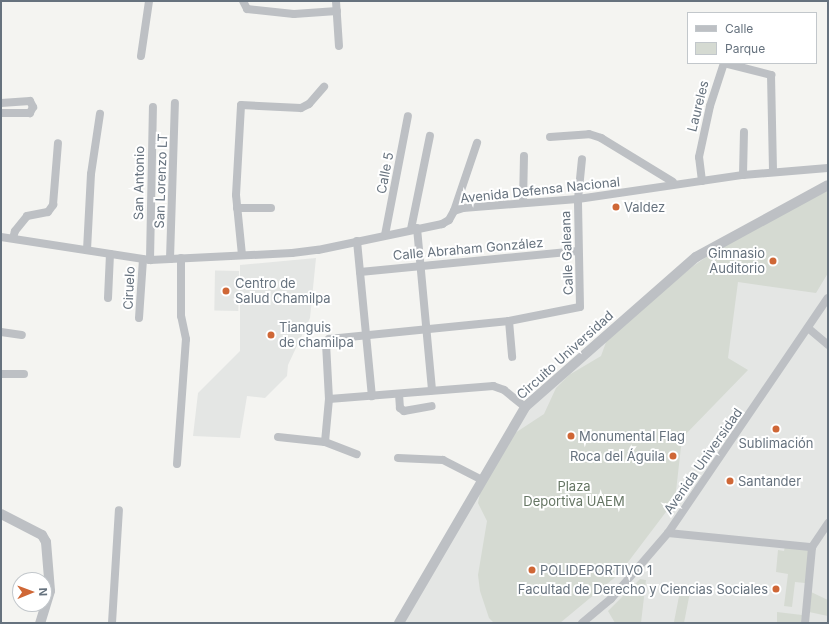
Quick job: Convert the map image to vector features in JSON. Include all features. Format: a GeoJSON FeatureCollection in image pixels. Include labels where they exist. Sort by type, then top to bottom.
{"type":"FeatureCollection","features":[{"type":"Feature","properties":{"kind":"street"},"geometry":{"type":"LineString","coordinates":[[142,56],[149,1]]}},
{"type":"Feature","properties":{"kind":"street"},"geometry":{"type":"LineString","coordinates":[[336,1],[339,46]]}},
{"type":"Feature","properties":{"kind":"street"},"geometry":{"type":"LineString","coordinates":[[243,4],[294,14],[337,11]]}},
{"type":"Feature","properties":{"kind":"street","name":"Laureles"},"geometry":{"type":"LineString","coordinates":[[702,181],[699,157],[710,106],[722,64]]}},
{"type":"Feature","properties":{"kind":"street","name":"Laureles"},"geometry":{"type":"LineString","coordinates":[[728,64],[771,75],[774,172]]}},
{"type":"Feature","properties":{"kind":"street"},"geometry":{"type":"LineString","coordinates":[[242,256],[238,208],[241,105],[301,108],[309,104],[324,87]]}},
{"type":"Feature","properties":{"kind":"street"},"geometry":{"type":"LineString","coordinates":[[1,103],[30,101],[33,107],[30,113],[1,113]]}},
{"type":"Feature","properties":{"kind":"street","name":"San Lorenzo LT"},"geometry":{"type":"LineString","coordinates":[[170,259],[175,103]]}},
{"type":"Feature","properties":{"kind":"street","name":"San Antonio"},"geometry":{"type":"LineString","coordinates":[[146,260],[153,107]]}},
{"type":"Feature","properties":{"kind":"street"},"geometry":{"type":"LineString","coordinates":[[87,250],[91,174],[100,114]]}},
{"type":"Feature","properties":{"kind":"street","name":"Calle 5"},"geometry":{"type":"LineString","coordinates":[[385,235],[408,116]]}},
{"type":"Feature","properties":{"kind":"street"},"geometry":{"type":"LineString","coordinates":[[743,175],[744,132]]}},
{"type":"Feature","properties":{"kind":"street"},"geometry":{"type":"LineString","coordinates":[[550,137],[589,134],[602,138],[673,182]]}},
{"type":"Feature","properties":{"kind":"street"},"geometry":{"type":"LineString","coordinates":[[430,136],[414,229],[420,265],[432,390]]}},
{"type":"Feature","properties":{"kind":"street"},"geometry":{"type":"LineString","coordinates":[[13,238],[15,231],[27,216],[48,212],[53,205],[58,143]]}},
{"type":"Feature","properties":{"kind":"street"},"geometry":{"type":"LineString","coordinates":[[454,212],[478,143]]}},
{"type":"Feature","properties":{"kind":"street"},"geometry":{"type":"LineString","coordinates":[[523,204],[524,156]]}},
{"type":"Feature","properties":{"kind":"street","name":"Calle Galeana"},"geometry":{"type":"LineString","coordinates":[[509,321],[580,307],[578,199],[582,159]]}},
{"type":"Feature","properties":{"kind":"street","name":"Avenida Defensa Nacional"},"geometry":{"type":"LineString","coordinates":[[1,237],[146,260],[242,256],[318,250],[446,223],[454,212],[463,208],[578,199],[743,175],[828,168]]}},
{"type":"Feature","properties":{"kind":"street","name":"Circuito Universidad"},"geometry":{"type":"LineString","coordinates":[[399,623],[525,407],[696,257],[828,185]]}},
{"type":"Feature","properties":{"kind":"street"},"geometry":{"type":"LineString","coordinates":[[238,208],[271,208]]}},
{"type":"Feature","properties":{"kind":"street"},"geometry":{"type":"LineString","coordinates":[[357,241],[372,396]]}},
{"type":"Feature","properties":{"kind":"street","name":"Calle Abraham González"},"geometry":{"type":"LineString","coordinates":[[360,272],[420,265],[578,251]]}},
{"type":"Feature","properties":{"kind":"street"},"geometry":{"type":"LineString","coordinates":[[108,298],[110,254]]}},
{"type":"Feature","properties":{"kind":"street"},"geometry":{"type":"LineString","coordinates":[[177,464],[186,339],[181,316],[181,258]]}},
{"type":"Feature","properties":{"kind":"street","name":"Ciruelo"},"geometry":{"type":"LineString","coordinates":[[140,318],[146,260]]}},
{"type":"Feature","properties":{"kind":"street","name":"Avenida Universidad"},"geometry":{"type":"LineString","coordinates":[[582,623],[611,599],[668,533],[828,298]]}},
{"type":"Feature","properties":{"kind":"street"},"geometry":{"type":"LineString","coordinates":[[325,442],[329,399],[327,340],[426,328],[509,321],[512,357]]}},
{"type":"Feature","properties":{"kind":"street"},"geometry":{"type":"LineString","coordinates":[[808,328],[828,345]]}},
{"type":"Feature","properties":{"kind":"street"},"geometry":{"type":"LineString","coordinates":[[1,332],[22,335]]}},
{"type":"Feature","properties":{"kind":"street"},"geometry":{"type":"LineString","coordinates":[[1,374],[24,374]]}},
{"type":"Feature","properties":{"kind":"street"},"geometry":{"type":"LineString","coordinates":[[329,399],[432,390],[499,387],[525,407]]}},
{"type":"Feature","properties":{"kind":"street"},"geometry":{"type":"LineString","coordinates":[[399,394],[400,408],[404,411],[432,406]]}},
{"type":"Feature","properties":{"kind":"street"},"geometry":{"type":"LineString","coordinates":[[278,437],[325,442],[357,454]]}},
{"type":"Feature","properties":{"kind":"street"},"geometry":{"type":"LineString","coordinates":[[398,458],[443,460],[482,480]]}},
{"type":"Feature","properties":{"kind":"street"},"geometry":{"type":"LineString","coordinates":[[112,623],[119,510]]}},
{"type":"Feature","properties":{"kind":"street"},"geometry":{"type":"LineString","coordinates":[[1,514],[42,535],[46,542],[50,591],[40,623]]}},
{"type":"Feature","properties":{"kind":"street"},"geometry":{"type":"LineString","coordinates":[[805,623],[812,547],[828,523]]}},
{"type":"Feature","properties":{"kind":"street"},"geometry":{"type":"LineString","coordinates":[[668,533],[812,547]]}},
{"type":"Feature","properties":{"kind":"shaded area"},"geometry":{"type":"Polygon","coordinates":[[[828,187],[828,623],[404,623],[525,410],[692,263],[828,187]]]}},
{"type":"Feature","properties":{"kind":"shaded area","name":"Tianguis de chamilpa"},"geometry":{"type":"Polygon","coordinates":[[[316,258],[310,318],[288,365],[287,376],[265,398],[247,396],[240,438],[193,436],[198,393],[240,351],[240,265],[316,258]]]}},
{"type":"Feature","properties":{"kind":"shaded area","name":"Centro de Salud Chamilpa"},"geometry":{"type":"Polygon","coordinates":[[[215,271],[239,271],[238,311],[214,311],[215,271]]]}},
{"type":"Feature","properties":{"kind":"green space","name":"Plaza Deportiva UAEM"},"geometry":{"type":"Polygon","coordinates":[[[828,187],[828,273],[816,293],[738,282],[728,358],[748,370],[682,438],[675,500],[619,574],[560,623],[494,623],[489,618],[480,591],[478,575],[487,521],[478,503],[481,488],[512,435],[544,414],[556,388],[569,375],[601,356],[609,334],[692,267],[735,237],[828,187]]]}},
{"type":"Feature","properties":{"kind":"green space"},"geometry":{"type":"Polygon","coordinates":[[[785,546],[810,549],[805,583],[795,582],[792,607],[784,606],[788,574],[776,572],[778,550],[784,551],[785,546]]]}},
{"type":"Feature","properties":{"kind":"green space"},"geometry":{"type":"Polygon","coordinates":[[[640,579],[646,580],[641,623],[615,623],[608,611],[640,579]]]}},
{"type":"Feature","properties":{"kind":"green space"},"geometry":{"type":"Polygon","coordinates":[[[681,586],[691,588],[684,623],[674,622],[681,586]]]}},
{"type":"Feature","properties":{"kind":"green space"},"geometry":{"type":"Polygon","coordinates":[[[811,592],[828,600],[828,616],[809,612],[811,592]]]}},
{"type":"Feature","properties":{"kind":"green space"},"geometry":{"type":"Polygon","coordinates":[[[777,612],[802,615],[801,623],[777,623],[777,612]]]}},
{"type":"Feature","properties":{"kind":"place","name":"Valdez"},"geometry":{"type":"Point","coordinates":[616,207]}},
{"type":"Feature","properties":{"kind":"place","name":"Gimnasio Auditorio"},"geometry":{"type":"Point","coordinates":[773,261]}},
{"type":"Feature","properties":{"kind":"place","name":"Centro de Salud Chamilpa"},"geometry":{"type":"Point","coordinates":[226,291]}},
{"type":"Feature","properties":{"kind":"place","name":"Tianguis de chamilpa"},"geometry":{"type":"Point","coordinates":[271,335]}},
{"type":"Feature","properties":{"kind":"place","name":"Sublimación"},"geometry":{"type":"Point","coordinates":[776,429]}},
{"type":"Feature","properties":{"kind":"place","name":"Monumental Flag"},"geometry":{"type":"Point","coordinates":[571,436]}},
{"type":"Feature","properties":{"kind":"place","name":"Roca del Águila"},"geometry":{"type":"Point","coordinates":[673,456]}},
{"type":"Feature","properties":{"kind":"place","name":"Santander"},"geometry":{"type":"Point","coordinates":[730,481]}},
{"type":"Feature","properties":{"kind":"place","name":"POLIDEPORTIVO 1"},"geometry":{"type":"Point","coordinates":[532,570]}},
{"type":"Feature","properties":{"kind":"place","name":"Facultad de Derecho y Ciencias Sociales"},"geometry":{"type":"Point","coordinates":[776,589]}}]}
